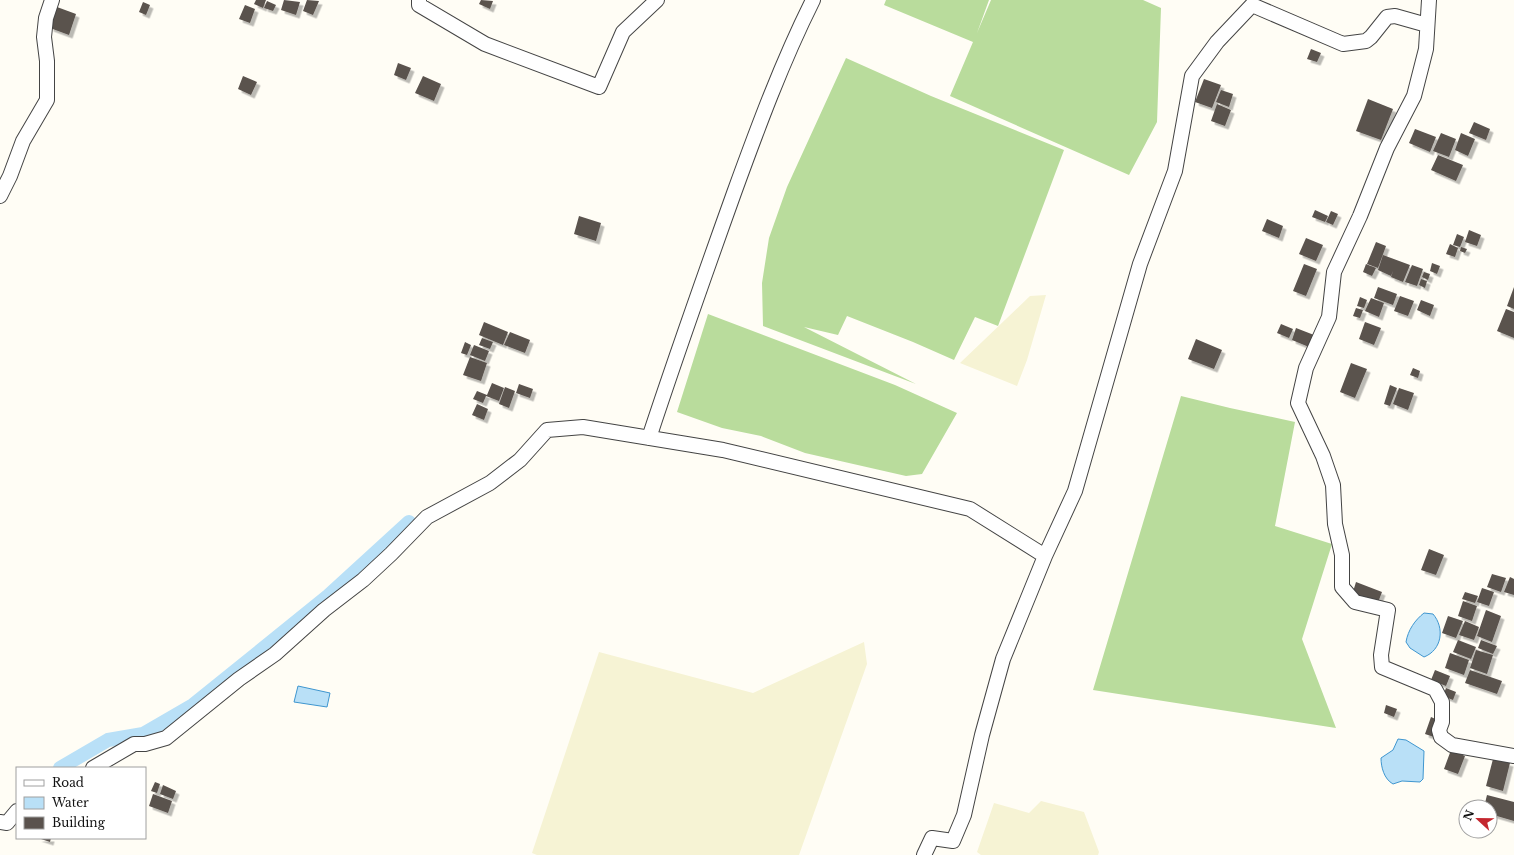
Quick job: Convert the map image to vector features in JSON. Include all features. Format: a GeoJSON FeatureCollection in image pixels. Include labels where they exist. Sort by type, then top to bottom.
{"type":"FeatureCollection","features":[{"type":"Feature","properties":{"kind":"street"},"geometry":{"type":"LineString","coordinates":[[0,196],[10,176],[23,141],[47,100],[47,61],[44,37],[46,18],[52,0]]}},
{"type":"Feature","properties":{"kind":"street"},"geometry":{"type":"LineString","coordinates":[[419,0],[419,5],[485,44],[599,87],[623,32],[658,0]]}},
{"type":"Feature","properties":{"kind":"street"},"geometry":{"type":"LineString","coordinates":[[649,438],[714,250],[760,124],[794,37],[814,0]]}},
{"type":"Feature","properties":{"kind":"street"},"geometry":{"type":"LineString","coordinates":[[1429,0],[1426,49],[1414,96],[1387,148],[1360,216],[1334,272],[1329,317],[1306,368],[1298,403],[1323,456],[1333,485],[1335,524],[1342,555],[1342,587],[1355,602],[1388,610],[1381,655],[1382,667],[1435,689],[1442,702],[1442,722],[1439,730],[1441,737],[1452,745],[1514,756]]}},
{"type":"Feature","properties":{"kind":"street"},"geometry":{"type":"LineString","coordinates":[[924,855],[932,838],[953,841],[964,816],[982,735],[1003,659],[1045,556],[1075,491],[1140,264],[1175,171],[1192,76],[1217,42],[1252,5],[1343,44],[1366,41],[1387,17],[1395,16],[1427,25]]}},
{"type":"Feature","properties":{"kind":"street"},"geometry":{"type":"LineString","coordinates":[[94,767],[134,744],[145,744],[166,738],[239,679],[275,654],[324,610],[362,580],[391,554],[427,517],[490,483],[520,460],[547,430],[583,427],[723,450],[970,509],[1045,556]]}},
{"type":"Feature","properties":{"kind":"street"},"geometry":{"type":"LineString","coordinates":[[0,822],[7,823],[16,812]]}},
{"type":"Feature","properties":{"kind":"shaded area"},"geometry":{"type":"Polygon","coordinates":[[[1046,295],[1027,360],[1017,386],[960,363],[1030,296],[1046,295]]]}},
{"type":"Feature","properties":{"kind":"shaded area"},"geometry":{"type":"Polygon","coordinates":[[[864,642],[867,664],[799,855],[537,855],[532,853],[599,652],[753,693],[864,642]]]}},
{"type":"Feature","properties":{"kind":"shaded area"},"geometry":{"type":"Polygon","coordinates":[[[1041,801],[1084,812],[1099,852],[1098,855],[981,855],[977,852],[994,803],[1029,813],[1041,801]]]}},
{"type":"Feature","properties":{"kind":"green space"},"geometry":{"type":"Polygon","coordinates":[[[886,0],[989,0],[977,33],[991,0],[1143,0],[1161,8],[1157,122],[1129,175],[950,96],[973,42],[884,5],[886,0]]]}},
{"type":"Feature","properties":{"kind":"green space"},"geometry":{"type":"Polygon","coordinates":[[[846,58],[931,96],[1064,150],[998,326],[975,317],[954,360],[847,316],[838,335],[804,327],[916,384],[763,326],[762,283],[769,238],[787,187],[846,58]]]}},
{"type":"Feature","properties":{"kind":"green space"},"geometry":{"type":"Polygon","coordinates":[[[708,314],[895,385],[957,413],[922,474],[906,476],[805,453],[761,436],[722,428],[677,412],[708,314]]]}},
{"type":"Feature","properties":{"kind":"green space"},"geometry":{"type":"Polygon","coordinates":[[[1181,396],[1295,422],[1275,526],[1332,544],[1302,639],[1336,728],[1093,690],[1181,396]]]}},
{"type":"Feature","properties":{"kind":"water"},"geometry":{"type":"Polygon","coordinates":[[[1424,613],[1433,614],[1437,620],[1440,638],[1435,649],[1424,657],[1410,648],[1406,642],[1408,633],[1412,626],[1424,613]]]}},
{"type":"Feature","properties":{"kind":"water"},"geometry":{"type":"Polygon","coordinates":[[[298,686],[330,693],[327,707],[294,702],[298,686]]]}},
{"type":"Feature","properties":{"kind":"water"},"geometry":{"type":"Polygon","coordinates":[[[1398,739],[1406,740],[1424,751],[1423,779],[1420,782],[1402,781],[1393,784],[1385,776],[1382,769],[1381,758],[1393,750],[1398,739]]]}},
{"type":"Feature","properties":{"kind":"building"},"geometry":{"type":"Polygon","coordinates":[[[256,0],[266,0],[263,8],[254,4],[256,0]]]}},
{"type":"Feature","properties":{"kind":"building"},"geometry":{"type":"Polygon","coordinates":[[[284,0],[300,2],[296,15],[281,10],[284,0]]]}},
{"type":"Feature","properties":{"kind":"building"},"geometry":{"type":"Polygon","coordinates":[[[307,0],[319,1],[313,15],[303,11],[307,0]]]}},
{"type":"Feature","properties":{"kind":"building"},"geometry":{"type":"Polygon","coordinates":[[[481,0],[493,1],[490,9],[479,4],[481,0]]]}},
{"type":"Feature","properties":{"kind":"building"},"geometry":{"type":"Polygon","coordinates":[[[267,1],[276,5],[273,11],[264,8],[267,1]]]}},
{"type":"Feature","properties":{"kind":"building"},"geometry":{"type":"Polygon","coordinates":[[[143,2],[150,5],[146,15],[139,12],[143,2]]]}},
{"type":"Feature","properties":{"kind":"building"},"geometry":{"type":"Polygon","coordinates":[[[245,5],[255,9],[250,23],[239,19],[245,5]]]}},
{"type":"Feature","properties":{"kind":"building"},"geometry":{"type":"Polygon","coordinates":[[[57,7],[76,14],[69,35],[50,28],[57,7]]]}},
{"type":"Feature","properties":{"kind":"building"},"geometry":{"type":"Polygon","coordinates":[[[1311,49],[1321,53],[1317,62],[1307,59],[1311,49]]]}},
{"type":"Feature","properties":{"kind":"building"},"geometry":{"type":"Polygon","coordinates":[[[398,63],[411,68],[406,80],[394,75],[398,63]]]}},
{"type":"Feature","properties":{"kind":"building"},"geometry":{"type":"Polygon","coordinates":[[[243,76],[257,82],[251,95],[238,89],[243,76]]]}},
{"type":"Feature","properties":{"kind":"building"},"geometry":{"type":"Polygon","coordinates":[[[423,76],[441,84],[434,101],[415,93],[423,76]]]}},
{"type":"Feature","properties":{"kind":"building"},"geometry":{"type":"Polygon","coordinates":[[[1204,79],[1221,85],[1212,108],[1195,102],[1204,79]]]}},
{"type":"Feature","properties":{"kind":"building"},"geometry":{"type":"Polygon","coordinates":[[[1221,90],[1233,94],[1229,107],[1216,102],[1221,90]]]}},
{"type":"Feature","properties":{"kind":"building"},"geometry":{"type":"Polygon","coordinates":[[[1368,99],[1393,109],[1381,140],[1356,131],[1368,99]]]}},
{"type":"Feature","properties":{"kind":"building"},"geometry":{"type":"Polygon","coordinates":[[[1217,104],[1231,110],[1225,126],[1211,121],[1217,104]]]}},
{"type":"Feature","properties":{"kind":"building"},"geometry":{"type":"Polygon","coordinates":[[[1474,122],[1490,129],[1486,140],[1469,133],[1474,122]]]}},
{"type":"Feature","properties":{"kind":"building"},"geometry":{"type":"Polygon","coordinates":[[[1415,129],[1436,137],[1430,152],[1409,143],[1415,129]]]}},
{"type":"Feature","properties":{"kind":"building"},"geometry":{"type":"Polygon","coordinates":[[[1441,133],[1456,139],[1449,157],[1433,151],[1441,133]]]}},
{"type":"Feature","properties":{"kind":"building"},"geometry":{"type":"Polygon","coordinates":[[[1461,133],[1475,139],[1468,156],[1455,150],[1461,133]]]}},
{"type":"Feature","properties":{"kind":"building"},"geometry":{"type":"Polygon","coordinates":[[[1438,155],[1463,165],[1456,181],[1431,170],[1438,155]]]}},
{"type":"Feature","properties":{"kind":"building"},"geometry":{"type":"Polygon","coordinates":[[[1315,210],[1328,216],[1325,222],[1312,217],[1315,210]]]}},
{"type":"Feature","properties":{"kind":"building"},"geometry":{"type":"Polygon","coordinates":[[[1331,211],[1338,214],[1333,225],[1326,222],[1331,211]]]}},
{"type":"Feature","properties":{"kind":"building"},"geometry":{"type":"Polygon","coordinates":[[[579,216],[601,223],[596,241],[574,234],[579,216]]]}},
{"type":"Feature","properties":{"kind":"building"},"geometry":{"type":"Polygon","coordinates":[[[1267,219],[1283,226],[1279,238],[1262,231],[1267,219]]]}},
{"type":"Feature","properties":{"kind":"building"},"geometry":{"type":"Polygon","coordinates":[[[1469,230],[1481,235],[1477,246],[1465,242],[1469,230]]]}},
{"type":"Feature","properties":{"kind":"building"},"geometry":{"type":"Polygon","coordinates":[[[1457,234],[1464,237],[1460,247],[1453,245],[1457,234]]]}},
{"type":"Feature","properties":{"kind":"building"},"geometry":{"type":"Polygon","coordinates":[[[1306,238],[1323,245],[1316,261],[1299,254],[1306,238]]]}},
{"type":"Feature","properties":{"kind":"building"},"geometry":{"type":"Polygon","coordinates":[[[1376,242],[1386,246],[1378,268],[1367,264],[1376,242]]]}},
{"type":"Feature","properties":{"kind":"building"},"geometry":{"type":"Polygon","coordinates":[[[1450,244],[1458,248],[1455,257],[1446,254],[1450,244]]]}},
{"type":"Feature","properties":{"kind":"building"},"geometry":{"type":"Polygon","coordinates":[[[1461,247],[1467,249],[1465,253],[1460,251],[1461,247]]]}},
{"type":"Feature","properties":{"kind":"building"},"geometry":{"type":"Polygon","coordinates":[[[1383,255],[1410,265],[1403,282],[1391,277],[1393,271],[1391,276],[1378,270],[1383,255]]]}},
{"type":"Feature","properties":{"kind":"building"},"geometry":{"type":"Polygon","coordinates":[[[1432,263],[1440,266],[1437,274],[1430,271],[1432,263]]]}},
{"type":"Feature","properties":{"kind":"building"},"geometry":{"type":"Polygon","coordinates":[[[1304,264],[1317,269],[1306,296],[1293,291],[1304,264]]]}},
{"type":"Feature","properties":{"kind":"building"},"geometry":{"type":"Polygon","coordinates":[[[1366,264],[1376,268],[1372,276],[1363,272],[1366,264]]]}},
{"type":"Feature","properties":{"kind":"building"},"geometry":{"type":"Polygon","coordinates":[[[1412,265],[1423,269],[1417,286],[1405,282],[1412,265]]]}},
{"type":"Feature","properties":{"kind":"building"},"geometry":{"type":"Polygon","coordinates":[[[1424,272],[1430,274],[1428,280],[1422,277],[1424,272]]]}},
{"type":"Feature","properties":{"kind":"building"},"geometry":{"type":"Polygon","coordinates":[[[1421,279],[1427,281],[1425,288],[1419,285],[1421,279]]]}},
{"type":"Feature","properties":{"kind":"building"},"geometry":{"type":"Polygon","coordinates":[[[1378,287],[1397,294],[1393,305],[1374,298],[1378,287]]]}},
{"type":"Feature","properties":{"kind":"building"},"geometry":{"type":"Polygon","coordinates":[[[1514,287],[1514,309],[1507,306],[1514,287]]]}},
{"type":"Feature","properties":{"kind":"building"},"geometry":{"type":"Polygon","coordinates":[[[1400,296],[1414,301],[1408,316],[1394,311],[1400,296]]]}},
{"type":"Feature","properties":{"kind":"building"},"geometry":{"type":"Polygon","coordinates":[[[1360,297],[1367,300],[1364,308],[1357,306],[1360,297]]]}},
{"type":"Feature","properties":{"kind":"building"},"geometry":{"type":"Polygon","coordinates":[[[1371,298],[1384,303],[1379,317],[1365,311],[1371,298]]]}},
{"type":"Feature","properties":{"kind":"building"},"geometry":{"type":"Polygon","coordinates":[[[1421,300],[1434,305],[1430,316],[1417,310],[1421,300]]]}},
{"type":"Feature","properties":{"kind":"building"},"geometry":{"type":"Polygon","coordinates":[[[1356,308],[1363,310],[1360,318],[1353,316],[1356,308]]]}},
{"type":"Feature","properties":{"kind":"building"},"geometry":{"type":"Polygon","coordinates":[[[1506,309],[1514,312],[1514,338],[1497,331],[1506,309]]]}},
{"type":"Feature","properties":{"kind":"building"},"geometry":{"type":"Polygon","coordinates":[[[484,322],[508,332],[503,345],[479,335],[484,322]]]}},
{"type":"Feature","properties":{"kind":"building"},"geometry":{"type":"Polygon","coordinates":[[[1365,322],[1381,328],[1374,345],[1359,339],[1365,322]]]}},
{"type":"Feature","properties":{"kind":"building"},"geometry":{"type":"Polygon","coordinates":[[[1281,324],[1293,329],[1289,338],[1277,333],[1281,324]]]}},
{"type":"Feature","properties":{"kind":"building"},"geometry":{"type":"Polygon","coordinates":[[[1296,328],[1314,335],[1309,347],[1292,340],[1296,328]]]}},
{"type":"Feature","properties":{"kind":"building"},"geometry":{"type":"Polygon","coordinates":[[[510,332],[530,340],[525,353],[504,345],[510,332]]]}},
{"type":"Feature","properties":{"kind":"building"},"geometry":{"type":"Polygon","coordinates":[[[482,338],[493,342],[490,349],[479,345],[482,338]]]}},
{"type":"Feature","properties":{"kind":"building"},"geometry":{"type":"Polygon","coordinates":[[[1196,339],[1222,350],[1214,369],[1188,359],[1196,339]]]}},
{"type":"Feature","properties":{"kind":"building"},"geometry":{"type":"Polygon","coordinates":[[[465,342],[471,345],[467,355],[461,353],[465,342]]]}},
{"type":"Feature","properties":{"kind":"building"},"geometry":{"type":"Polygon","coordinates":[[[474,345],[489,351],[485,361],[470,355],[474,345]]]}},
{"type":"Feature","properties":{"kind":"building"},"geometry":{"type":"Polygon","coordinates":[[[470,357],[487,363],[481,381],[463,375],[470,357]]]}},
{"type":"Feature","properties":{"kind":"building"},"geometry":{"type":"Polygon","coordinates":[[[1351,363],[1367,369],[1355,398],[1340,392],[1351,363]]]}},
{"type":"Feature","properties":{"kind":"building"},"geometry":{"type":"Polygon","coordinates":[[[1413,368],[1420,371],[1418,378],[1410,375],[1413,368]]]}},
{"type":"Feature","properties":{"kind":"building"},"geometry":{"type":"Polygon","coordinates":[[[492,383],[504,388],[499,401],[486,396],[483,403],[473,399],[477,391],[487,395],[492,383]]]}},
{"type":"Feature","properties":{"kind":"building"},"geometry":{"type":"Polygon","coordinates":[[[519,384],[533,389],[530,398],[516,393],[519,384]]]}},
{"type":"Feature","properties":{"kind":"building"},"geometry":{"type":"Polygon","coordinates":[[[1390,385],[1397,388],[1390,406],[1384,404],[1390,385]]]}},
{"type":"Feature","properties":{"kind":"building"},"geometry":{"type":"Polygon","coordinates":[[[505,387],[515,391],[509,408],[499,404],[505,387]]]}},
{"type":"Feature","properties":{"kind":"building"},"geometry":{"type":"Polygon","coordinates":[[[1399,388],[1414,393],[1408,410],[1393,404],[1399,388]]]}},
{"type":"Feature","properties":{"kind":"building"},"geometry":{"type":"Polygon","coordinates":[[[477,404],[488,409],[484,420],[472,415],[477,404]]]}},
{"type":"Feature","properties":{"kind":"building"},"geometry":{"type":"Polygon","coordinates":[[[1429,549],[1444,555],[1436,575],[1421,570],[1429,549]]]}},
{"type":"Feature","properties":{"kind":"building"},"geometry":{"type":"Polygon","coordinates":[[[1492,574],[1506,578],[1501,592],[1487,587],[1492,574]]]}},
{"type":"Feature","properties":{"kind":"building"},"geometry":{"type":"Polygon","coordinates":[[[1510,577],[1514,579],[1514,595],[1504,592],[1510,577]]]}},
{"type":"Feature","properties":{"kind":"building"},"geometry":{"type":"Polygon","coordinates":[[[1356,582],[1382,592],[1377,605],[1352,595],[1356,582]]]}},
{"type":"Feature","properties":{"kind":"building"},"geometry":{"type":"Polygon","coordinates":[[[1482,588],[1494,592],[1489,606],[1477,602],[1482,588]]]}},
{"type":"Feature","properties":{"kind":"building"},"geometry":{"type":"Polygon","coordinates":[[[1465,592],[1478,596],[1475,603],[1462,599],[1465,592]]]}},
{"type":"Feature","properties":{"kind":"building"},"geometry":{"type":"Polygon","coordinates":[[[1463,601],[1477,606],[1472,621],[1458,616],[1463,601]]]}},
{"type":"Feature","properties":{"kind":"building"},"geometry":{"type":"Polygon","coordinates":[[[1486,610],[1501,616],[1492,642],[1477,636],[1486,610]]]}},
{"type":"Feature","properties":{"kind":"building"},"geometry":{"type":"Polygon","coordinates":[[[1448,616],[1463,621],[1456,638],[1442,633],[1448,616]]]}},
{"type":"Feature","properties":{"kind":"building"},"geometry":{"type":"Polygon","coordinates":[[[1465,621],[1479,627],[1474,640],[1459,635],[1465,621]]]}},
{"type":"Feature","properties":{"kind":"building"},"geometry":{"type":"Polygon","coordinates":[[[1458,640],[1476,647],[1471,659],[1453,652],[1458,640]]]}},
{"type":"Feature","properties":{"kind":"building"},"geometry":{"type":"Polygon","coordinates":[[[1481,640],[1497,646],[1493,654],[1478,648],[1481,640]]]}},
{"type":"Feature","properties":{"kind":"building"},"geometry":{"type":"Polygon","coordinates":[[[1476,650],[1493,655],[1487,674],[1470,668],[1476,650]]]}},
{"type":"Feature","properties":{"kind":"building"},"geometry":{"type":"Polygon","coordinates":[[[1450,653],[1469,660],[1464,675],[1445,668],[1450,653]]]}},
{"type":"Feature","properties":{"kind":"building"},"geometry":{"type":"Polygon","coordinates":[[[1435,670],[1450,676],[1446,686],[1431,680],[1435,670]]]}},
{"type":"Feature","properties":{"kind":"building"},"geometry":{"type":"Polygon","coordinates":[[[1470,670],[1502,681],[1497,694],[1465,683],[1470,670]]]}},
{"type":"Feature","properties":{"kind":"building"},"geometry":{"type":"Polygon","coordinates":[[[1446,688],[1456,692],[1453,700],[1443,696],[1446,688]]]}},
{"type":"Feature","properties":{"kind":"building"},"geometry":{"type":"Polygon","coordinates":[[[1386,705],[1397,709],[1394,717],[1384,713],[1386,705]]]}},
{"type":"Feature","properties":{"kind":"building"},"geometry":{"type":"Polygon","coordinates":[[[1431,717],[1440,721],[1434,737],[1425,734],[1431,717]]]}},
{"type":"Feature","properties":{"kind":"building"},"geometry":{"type":"Polygon","coordinates":[[[1451,750],[1465,756],[1458,774],[1444,769],[1451,750]]]}},
{"type":"Feature","properties":{"kind":"building"},"geometry":{"type":"Polygon","coordinates":[[[1493,759],[1510,763],[1503,791],[1486,786],[1493,759]]]}},
{"type":"Feature","properties":{"kind":"building"},"geometry":{"type":"Polygon","coordinates":[[[155,782],[160,784],[157,793],[151,791],[155,782]]]}},
{"type":"Feature","properties":{"kind":"building"},"geometry":{"type":"Polygon","coordinates":[[[163,785],[176,791],[173,799],[160,794],[163,785]]]}},
{"type":"Feature","properties":{"kind":"building"},"geometry":{"type":"Polygon","coordinates":[[[153,794],[172,801],[168,813],[149,806],[153,794]]]}},
{"type":"Feature","properties":{"kind":"building"},"geometry":{"type":"Polygon","coordinates":[[[1487,795],[1514,802],[1514,821],[1498,816],[1498,799],[1486,799],[1487,795]]]}},
{"type":"Feature","properties":{"kind":"building"},"geometry":{"type":"Polygon","coordinates":[[[41,839],[51,839],[50,842],[41,839]]]}},
{"type":"Feature","properties":{"kind":"waterway"},"geometry":{"type":"LineString","coordinates":[[62,767],[108,740],[143,734],[193,705],[328,596],[409,522]]}}]}
